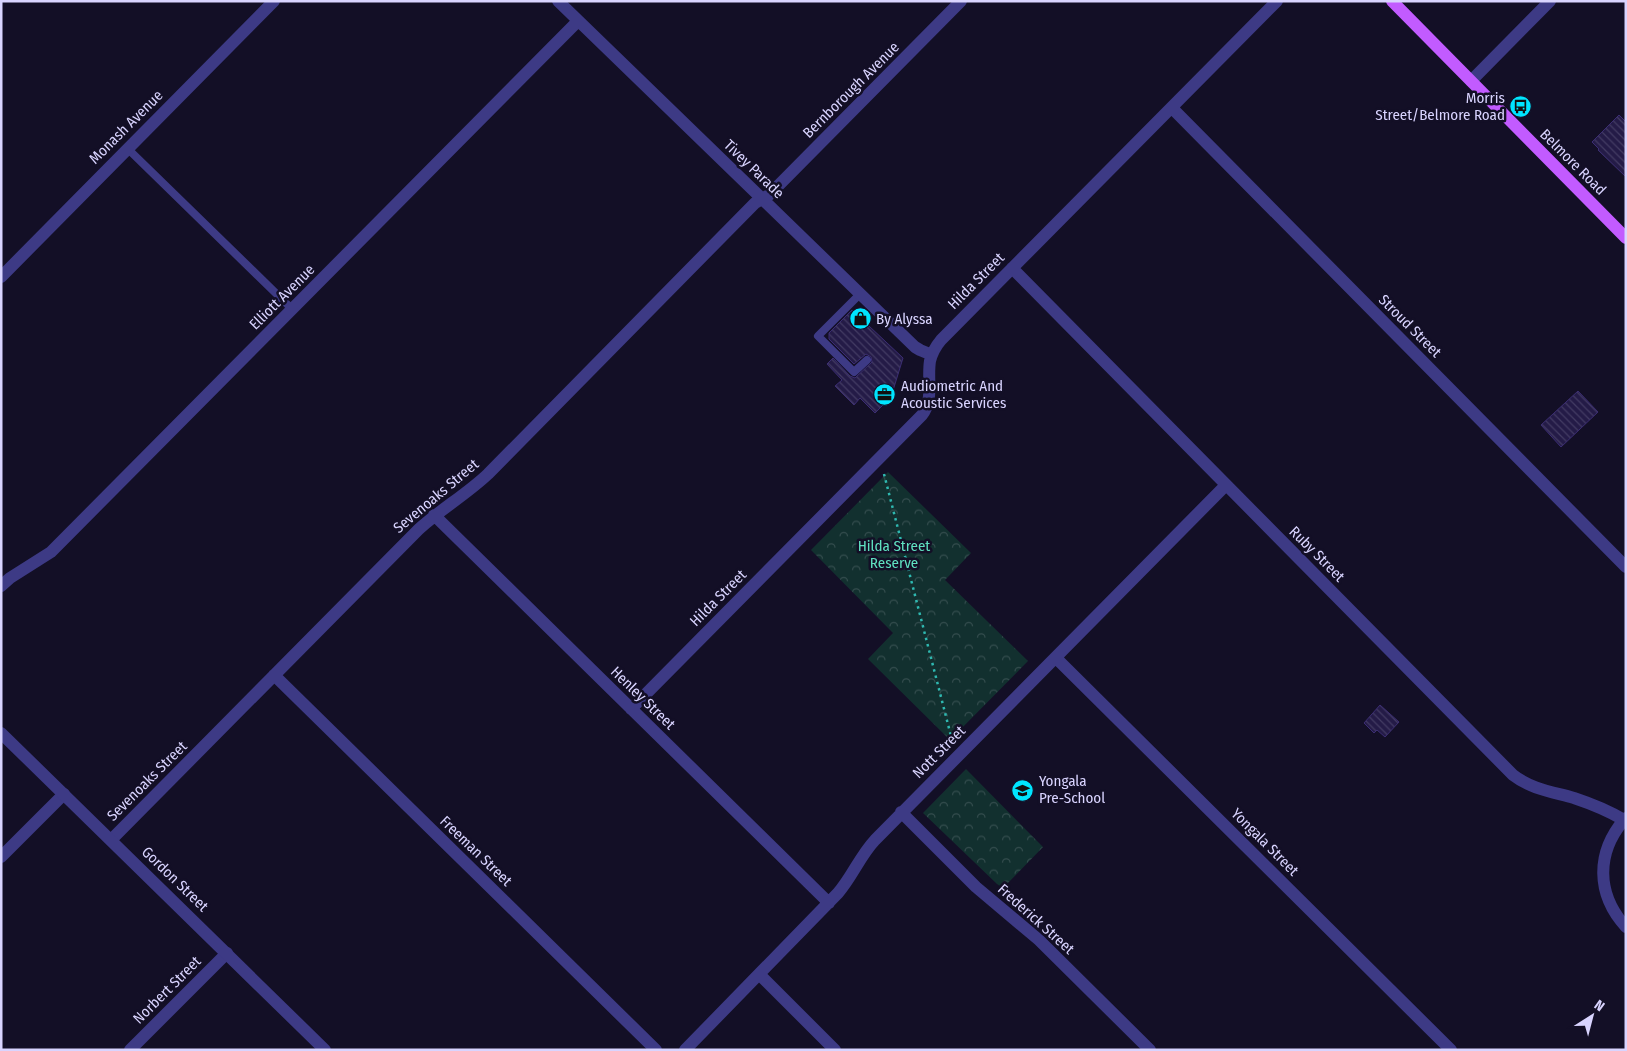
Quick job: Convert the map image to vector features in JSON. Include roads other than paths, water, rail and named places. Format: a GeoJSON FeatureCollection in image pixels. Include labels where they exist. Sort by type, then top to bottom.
{"type":"FeatureCollection","features":[{"type":"Feature","properties":{"kind":"main road","name":"Belmore Road"},"geometry":{"type":"LineString","coordinates":[[1392,1],[1625,235]]}},
{"type":"Feature","properties":{"kind":"street","name":"Monash Avenue"},"geometry":{"type":"LineString","coordinates":[[1,277],[274,1]]}},
{"type":"Feature","properties":{"kind":"street","name":"Bernborough Avenue"},"geometry":{"type":"LineString","coordinates":[[762,200],[961,1]]}},
{"type":"Feature","properties":{"kind":"street","name":"Hilda Street"},"geometry":{"type":"LineString","coordinates":[[631,709],[922,415],[928,402],[932,354],[941,340],[1277,1]]}},
{"type":"Feature","properties":{"kind":"street"},"geometry":{"type":"LineString","coordinates":[[1471,81],[1550,1]]}},
{"type":"Feature","properties":{"kind":"street","name":"Tivey Parade"},"geometry":{"type":"LineString","coordinates":[[563,3],[578,21],[860,294],[916,347],[932,354]]}},
{"type":"Feature","properties":{"kind":"street","name":"Elliott Avenue"},"geometry":{"type":"LineString","coordinates":[[1,586],[10,578],[51,552],[578,21]]}},
{"type":"Feature","properties":{"kind":"street","name":"Stroud Street"},"geometry":{"type":"LineString","coordinates":[[1172,108],[1626,568]]}},
{"type":"Feature","properties":{"kind":"street","name":"Sevenoaks Street"},"geometry":{"type":"LineString","coordinates":[[111,840],[434,515],[468,492],[488,474],[751,208],[762,200]]}},
{"type":"Feature","properties":{"kind":"street","name":"Ruby Street"},"geometry":{"type":"LineString","coordinates":[[1012,268],[1513,775],[1529,786],[1575,799],[1625,819]]}},
{"type":"Feature","properties":{"kind":"street","name":"Nott Street"},"geometry":{"type":"LineString","coordinates":[[685,1050],[844,887],[866,849],[901,812],[1226,485]]}},
{"type":"Feature","properties":{"kind":"street","name":"Henley Street"},"geometry":{"type":"LineString","coordinates":[[434,515],[829,903]]}},
{"type":"Feature","properties":{"kind":"street","name":"Yongala Street"},"geometry":{"type":"LineString","coordinates":[[1056,658],[1451,1050]]}},
{"type":"Feature","properties":{"kind":"street","name":"Freeman Street"},"geometry":{"type":"LineString","coordinates":[[274,675],[656,1050]]}},
{"type":"Feature","properties":{"kind":"street","name":"Gordon Street"},"geometry":{"type":"LineString","coordinates":[[1,733],[325,1050]]}},
{"type":"Feature","properties":{"kind":"street"},"geometry":{"type":"LineString","coordinates":[[1,857],[64,794]]}},
{"type":"Feature","properties":{"kind":"street","name":"Frederick Street"},"geometry":{"type":"LineString","coordinates":[[901,812],[976,887],[1039,940],[1150,1050]]}},
{"type":"Feature","properties":{"kind":"street"},"geometry":{"type":"LineString","coordinates":[[1625,819],[1613,834],[1609,843],[1603,873],[1604,886],[1611,908],[1626,927]]}},
{"type":"Feature","properties":{"kind":"street","name":"Norbert Street"},"geometry":{"type":"LineString","coordinates":[[130,1050],[227,953]]}},
{"type":"Feature","properties":{"kind":"street"},"geometry":{"type":"LineString","coordinates":[[759,974],[834,1050]]}},
{"type":"Feature","properties":{"kind":"lane"},"geometry":{"type":"LineString","coordinates":[[128,149],[292,310]]}},
{"type":"Feature","properties":{"kind":"lane"},"geometry":{"type":"LineString","coordinates":[[860,294],[818,336],[854,372],[867,360]]}},
{"type":"Feature","properties":{"kind":"place","name":"Morris Street/Belmore Road"},"geometry":{"type":"Point","coordinates":[1521,107]}},
{"type":"Feature","properties":{"kind":"place","name":"By Alyssa"},"geometry":{"type":"Point","coordinates":[860,319]}},
{"type":"Feature","properties":{"kind":"place","name":"Audiometric And Acoustic Services"},"geometry":{"type":"Point","coordinates":[885,395]}},
{"type":"Feature","properties":{"kind":"place","name":"Yongala Pre-School"},"geometry":{"type":"Point","coordinates":[1023,790]}},
{"type":"Feature","properties":{"kind":"park label","name":"Hilda Street Reserve"},"geometry":{"type":"Point","coordinates":[894,554]}}]}
